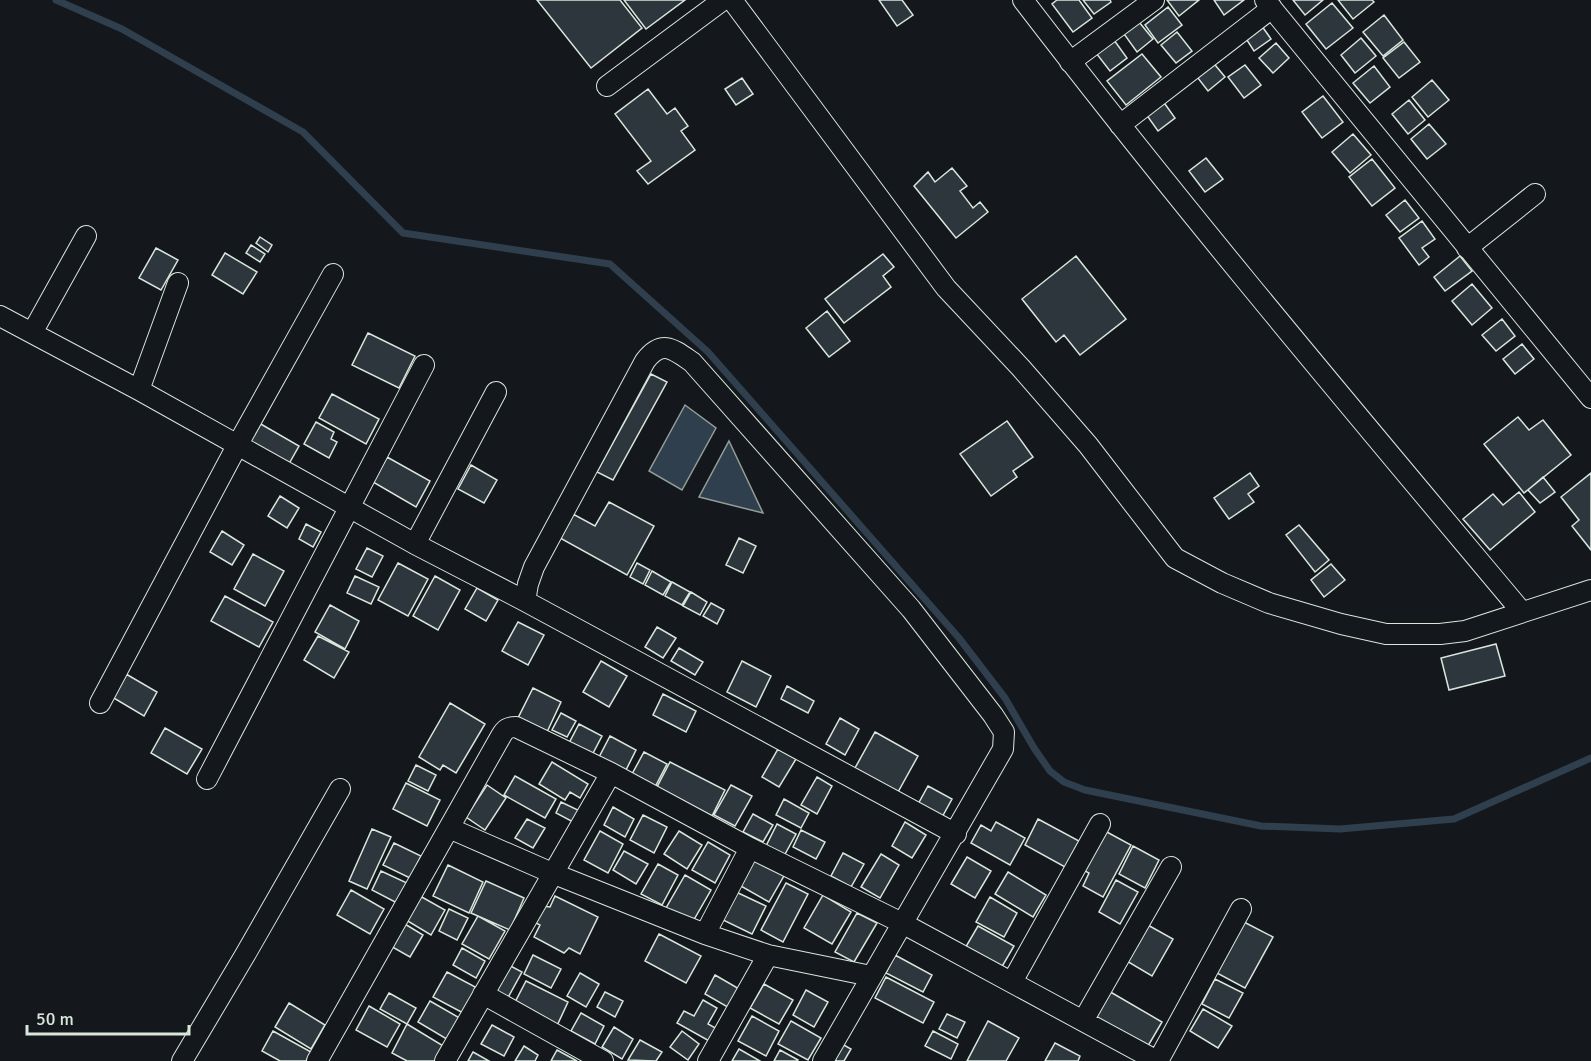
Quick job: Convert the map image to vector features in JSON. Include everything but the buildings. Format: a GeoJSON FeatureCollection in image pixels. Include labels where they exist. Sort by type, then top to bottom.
{"type":"FeatureCollection","features":[{"type":"Feature","properties":{"kind":"street"},"geometry":{"type":"LineString","coordinates":[[607,86],[723,0]]}},
{"type":"Feature","properties":{"kind":"street"},"geometry":{"type":"LineString","coordinates":[[732,0],[946,288],[1021,368],[1088,445],[1175,558],[1222,583],[1269,603],[1341,624],[1386,634],[1440,634],[1465,631],[1591,590]]}},
{"type":"Feature","properties":{"kind":"street"},"geometry":{"type":"LineString","coordinates":[[1023,0],[1120,125],[1324,375],[1522,612]]}},
{"type":"Feature","properties":{"kind":"street"},"geometry":{"type":"LineString","coordinates":[[1070,62],[1154,0]]}},
{"type":"Feature","properties":{"kind":"street"},"geometry":{"type":"LineString","coordinates":[[1120,125],[1269,4],[1591,398]]}},
{"type":"Feature","properties":{"kind":"street"},"geometry":{"type":"LineString","coordinates":[[1467,248],[1534,194]]}},
{"type":"Feature","properties":{"kind":"street"},"geometry":{"type":"LineString","coordinates":[[32,333],[86,236]]}},
{"type":"Feature","properties":{"kind":"street"},"geometry":{"type":"LineString","coordinates":[[100,703],[238,444],[333,274]]}},
{"type":"Feature","properties":{"kind":"street"},"geometry":{"type":"LineString","coordinates":[[139,390],[178,283]]}},
{"type":"Feature","properties":{"kind":"street"},"geometry":{"type":"LineString","coordinates":[[0,316],[238,444],[416,544],[956,834]]}},
{"type":"Feature","properties":{"kind":"street"},"geometry":{"type":"LineString","coordinates":[[525,601],[534,567],[645,360],[653,350],[665,347],[692,362],[911,609],[993,715],[1004,732],[1003,749],[823,1061]]}},
{"type":"Feature","properties":{"kind":"street"},"geometry":{"type":"LineString","coordinates":[[207,779],[424,365]]}},
{"type":"Feature","properties":{"kind":"street"},"geometry":{"type":"LineString","coordinates":[[416,544],[496,392]]}},
{"type":"Feature","properties":{"kind":"street"},"geometry":{"type":"LineString","coordinates":[[317,1061],[505,729],[511,727],[516,727],[611,773],[750,848],[902,923],[1083,1021],[1125,1053],[1158,1061],[1241,909]]}},
{"type":"Feature","properties":{"kind":"street"},"geometry":{"type":"LineString","coordinates":[[445,1061],[611,773]]}},
{"type":"Feature","properties":{"kind":"street"},"geometry":{"type":"LineString","coordinates":[[182,1061],[251,946],[340,789]]}},
{"type":"Feature","properties":{"kind":"street"},"geometry":{"type":"LineString","coordinates":[[1012,982],[1100,824]]}},
{"type":"Feature","properties":{"kind":"street"},"geometry":{"type":"LineString","coordinates":[[449,828],[552,873],[705,934],[768,955],[871,976]]}},
{"type":"Feature","properties":{"kind":"street"},"geometry":{"type":"LineString","coordinates":[[705,934],[750,848]]}},
{"type":"Feature","properties":{"kind":"street"},"geometry":{"type":"LineString","coordinates":[[1083,1021],[1171,867]]}},
{"type":"Feature","properties":{"kind":"street"},"geometry":{"type":"LineString","coordinates":[[708,1061],[768,955]]}},
{"type":"Feature","properties":{"kind":"street"},"geometry":{"type":"LineString","coordinates":[[483,994],[603,1061]]}},
{"type":"Feature","properties":{"kind":"water"},"geometry":{"type":"Polygon","coordinates":[[[685,405],[716,428],[682,490],[649,471],[685,405]]]}},
{"type":"Feature","properties":{"kind":"water"},"geometry":{"type":"Polygon","coordinates":[[[729,441],[763,513],[699,497],[729,441]]]}},
{"type":"Feature","properties":{"kind":"waterway"},"geometry":{"type":"LineString","coordinates":[[56,0],[122,29],[303,132],[403,233],[610,264],[708,352],[959,638],[1005,698],[1050,771],[1064,782],[1085,790],[1261,826],[1340,829],[1454,819],[1591,758]]}}]}
